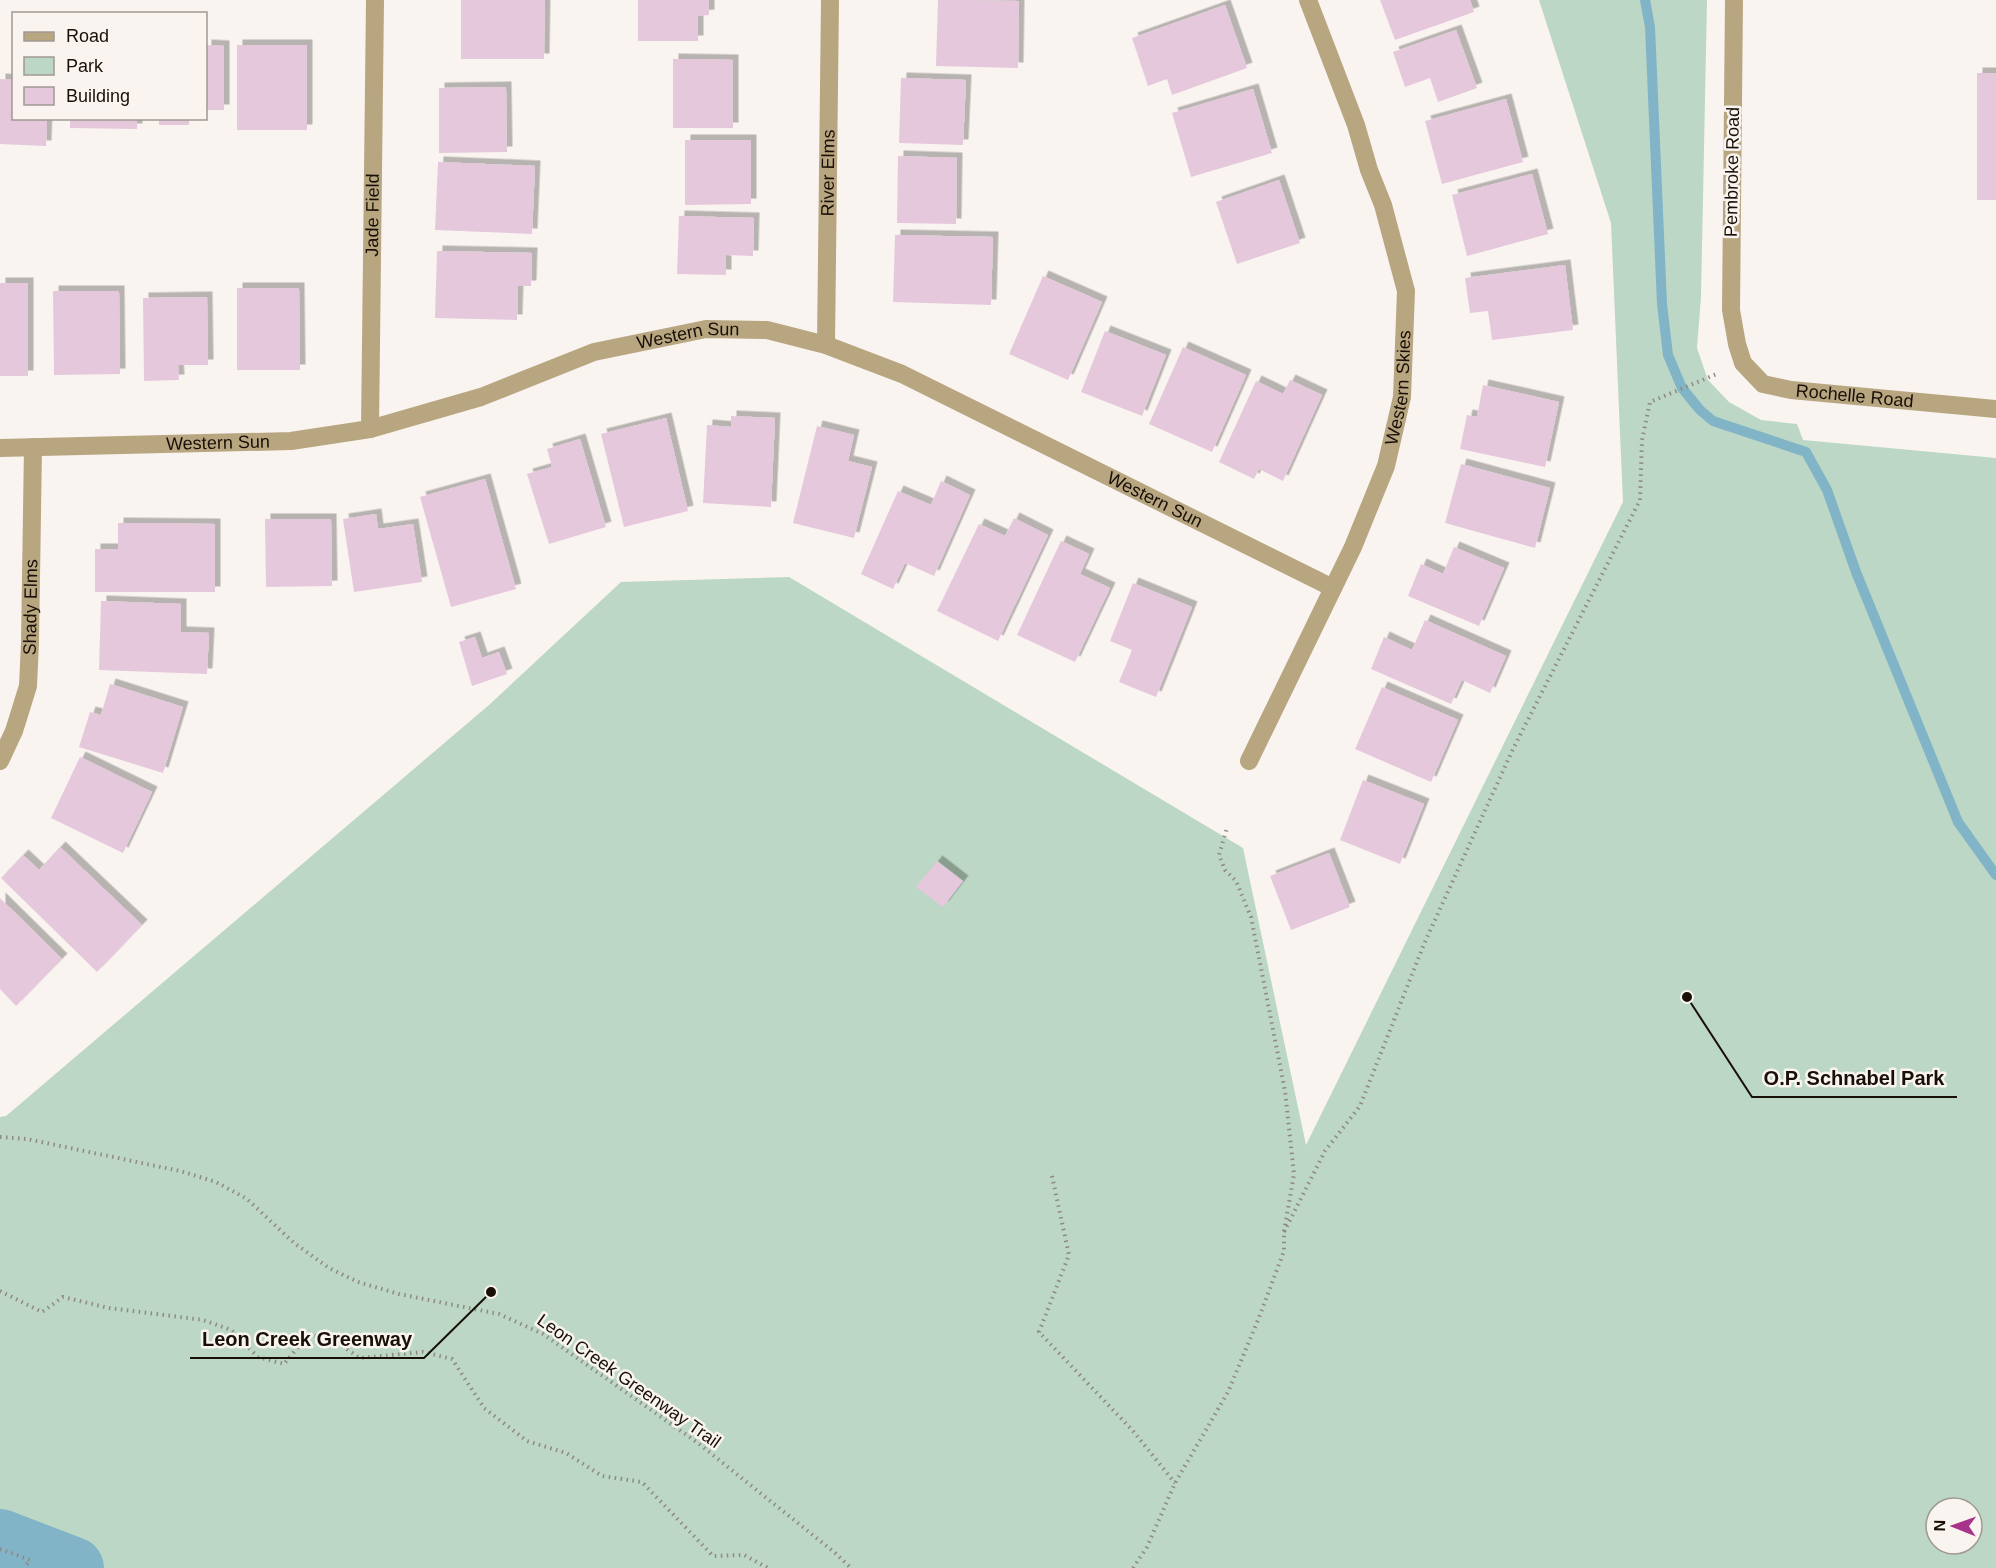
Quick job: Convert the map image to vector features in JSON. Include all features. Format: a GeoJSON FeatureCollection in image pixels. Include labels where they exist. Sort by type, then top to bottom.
{"type":"FeatureCollection","features":[{"type":"Feature","properties":{"kind":"street","name":"Jade Field"},"geometry":{"type":"LineString","coordinates":[[370,429],[375,0]]}},
{"type":"Feature","properties":{"kind":"street","name":"River Elms"},"geometry":{"type":"LineString","coordinates":[[826,345],[830,0]]}},
{"type":"Feature","properties":{"kind":"street","name":"Western Skies"},"geometry":{"type":"LineString","coordinates":[[1249,761],[1334,588],[1386,466],[1402,397],[1406,291],[1383,205],[1356,125],[1308,0]]}},
{"type":"Feature","properties":{"kind":"street","name":"Pembroke Road"},"geometry":{"type":"LineString","coordinates":[[1734,0],[1731,310],[1737,344]]}},
{"type":"Feature","properties":{"kind":"street","name":"Western Sun"},"geometry":{"type":"LineString","coordinates":[[0,448],[291,441],[370,429],[481,397],[594,352],[706,329],[766,330],[826,345],[902,374],[1334,588]]}},
{"type":"Feature","properties":{"kind":"street","name":"Rochelle Road"},"geometry":{"type":"LineString","coordinates":[[1737,344],[1743,363],[1762,384],[1791,390],[1996,409]]}},
{"type":"Feature","properties":{"kind":"street","name":"Shady Elms"},"geometry":{"type":"LineString","coordinates":[[0,761],[14,731],[28,686],[33,447]]}},
{"type":"Feature","properties":{"kind":"path"},"geometry":{"type":"LineString","coordinates":[[1284,1232],[1325,1151],[1360,1106],[1424,944],[1508,759],[1640,500],[1642,440],[1650,402],[1743,363]]}},
{"type":"Feature","properties":{"kind":"path"},"geometry":{"type":"LineString","coordinates":[[1133,1568],[1147,1547],[1175,1483],[1228,1392],[1258,1320],[1284,1251],[1284,1232],[1294,1174],[1285,1090],[1251,917],[1236,881],[1225,870],[1219,855],[1227,828]]}},
{"type":"Feature","properties":{"kind":"path","name":"Leon Creek Greenway Trail"},"geometry":{"type":"LineString","coordinates":[[0,1137],[27,1139],[180,1171],[216,1182],[247,1200],[294,1244],[329,1268],[358,1282],[399,1294],[499,1314],[543,1334],[698,1443],[851,1568]]}},
{"type":"Feature","properties":{"kind":"path"},"geometry":{"type":"LineString","coordinates":[[1052,1176],[1069,1255],[1038,1332],[1133,1431],[1175,1483]]}},
{"type":"Feature","properties":{"kind":"path"},"geometry":{"type":"LineString","coordinates":[[0,1292],[42,1312],[63,1297],[109,1308],[203,1320],[231,1330],[258,1357],[284,1364],[308,1335],[329,1336],[360,1358],[423,1352],[452,1359],[484,1408],[527,1441],[566,1453],[602,1476],[642,1482],[713,1556],[744,1555],[768,1568]]}},
{"type":"Feature","properties":{"kind":"path"},"geometry":{"type":"LineString","coordinates":[[0,1549],[30,1560],[24,1568]]}},
{"type":"Feature","properties":{"kind":"green space"},"geometry":{"type":"Polygon","coordinates":[[[1539,0],[1707,0],[1701,297],[1697,348],[1708,380],[1729,402],[1761,420],[1797,424],[1803,440],[1996,458],[1996,1568],[0,1568],[0,1117],[6,1116],[489,705],[621,582],[789,577],[1243,848],[1306,1145],[1623,502],[1611,223],[1539,0]]]}},
{"type":"Feature","properties":{"kind":"building"},"geometry":{"type":"Polygon","coordinates":[[[461,0],[545,0],[544,59],[461,59],[461,0]]]}},
{"type":"Feature","properties":{"kind":"building"},"geometry":{"type":"Polygon","coordinates":[[[638,0],[709,0],[709,15],[698,16],[698,41],[638,41],[638,0]]]}},
{"type":"Feature","properties":{"kind":"building"},"geometry":{"type":"Polygon","coordinates":[[[938,0],[1019,1],[1018,68],[936,66],[938,0]]]}},
{"type":"Feature","properties":{"kind":"building"},"geometry":{"type":"Polygon","coordinates":[[[1380,0],[1470,0],[1474,12],[1395,40],[1380,0]]]}},
{"type":"Feature","properties":{"kind":"building"},"geometry":{"type":"Polygon","coordinates":[[[1225,5],[1247,68],[1172,95],[1167,79],[1148,86],[1132,38],[1225,5]]]}},
{"type":"Feature","properties":{"kind":"building"},"geometry":{"type":"Polygon","coordinates":[[[1456,30],[1477,88],[1438,102],[1430,78],[1405,87],[1393,52],[1456,30]]]}},
{"type":"Feature","properties":{"kind":"building"},"geometry":{"type":"Polygon","coordinates":[[[207,45],[224,46],[224,110],[207,110],[207,45]]]}},
{"type":"Feature","properties":{"kind":"building"},"geometry":{"type":"Polygon","coordinates":[[[237,45],[307,45],[307,130],[237,130],[237,45]]]}},
{"type":"Feature","properties":{"kind":"building"},"geometry":{"type":"Polygon","coordinates":[[[673,59],[733,60],[733,128],[673,128],[673,59]]]}},
{"type":"Feature","properties":{"kind":"building"},"geometry":{"type":"Polygon","coordinates":[[[1977,73],[1996,73],[1996,200],[1977,200],[1977,73]]]}},
{"type":"Feature","properties":{"kind":"building"},"geometry":{"type":"Polygon","coordinates":[[[901,78],[966,80],[963,145],[899,143],[901,78]]]}},
{"type":"Feature","properties":{"kind":"building"},"geometry":{"type":"Polygon","coordinates":[[[0,79],[12,80],[12,120],[47,120],[46,146],[0,144],[0,79]]]}},
{"type":"Feature","properties":{"kind":"building"},"geometry":{"type":"Polygon","coordinates":[[[506,87],[507,152],[439,153],[439,88],[506,87]]]}},
{"type":"Feature","properties":{"kind":"building"},"geometry":{"type":"Polygon","coordinates":[[[1253,89],[1272,153],[1191,177],[1172,113],[1253,89]]]}},
{"type":"Feature","properties":{"kind":"building"},"geometry":{"type":"Polygon","coordinates":[[[1506,99],[1523,162],[1442,184],[1425,121],[1506,99]]]}},
{"type":"Feature","properties":{"kind":"building"},"geometry":{"type":"Polygon","coordinates":[[[70,120],[137,120],[137,129],[70,128],[70,120]]]}},
{"type":"Feature","properties":{"kind":"building"},"geometry":{"type":"Polygon","coordinates":[[[159,120],[189,120],[189,125],[159,125],[159,120]]]}},
{"type":"Feature","properties":{"kind":"building"},"geometry":{"type":"Polygon","coordinates":[[[685,140],[751,140],[751,204],[685,205],[685,140]]]}},
{"type":"Feature","properties":{"kind":"building"},"geometry":{"type":"Polygon","coordinates":[[[898,156],[957,158],[956,224],[897,223],[898,156]]]}},
{"type":"Feature","properties":{"kind":"building"},"geometry":{"type":"Polygon","coordinates":[[[438,162],[535,166],[532,234],[435,230],[438,162]]]}},
{"type":"Feature","properties":{"kind":"building"},"geometry":{"type":"Polygon","coordinates":[[[1532,174],[1548,234],[1467,256],[1452,195],[1532,174]]]}},
{"type":"Feature","properties":{"kind":"building"},"geometry":{"type":"Polygon","coordinates":[[[1279,180],[1300,243],[1237,264],[1216,202],[1279,180]]]}},
{"type":"Feature","properties":{"kind":"building"},"geometry":{"type":"Polygon","coordinates":[[[679,216],[754,218],[753,256],[726,255],[726,275],[677,274],[679,216]]]}},
{"type":"Feature","properties":{"kind":"building"},"geometry":{"type":"Polygon","coordinates":[[[895,235],[993,237],[991,305],[893,302],[895,235]]]}},
{"type":"Feature","properties":{"kind":"building"},"geometry":{"type":"Polygon","coordinates":[[[437,251],[532,253],[531,286],[518,286],[517,320],[435,318],[437,251]]]}},
{"type":"Feature","properties":{"kind":"building"},"geometry":{"type":"Polygon","coordinates":[[[1565,265],[1573,330],[1492,340],[1488,311],[1470,313],[1465,278],[1565,265]]]}},
{"type":"Feature","properties":{"kind":"building"},"geometry":{"type":"Polygon","coordinates":[[[1043,276],[1102,302],[1068,380],[1009,354],[1043,276]]]}},
{"type":"Feature","properties":{"kind":"building"},"geometry":{"type":"Polygon","coordinates":[[[0,283],[28,283],[28,376],[0,376],[0,283]]]}},
{"type":"Feature","properties":{"kind":"building"},"geometry":{"type":"Polygon","coordinates":[[[237,288],[299,288],[300,370],[237,370],[237,288]]]}},
{"type":"Feature","properties":{"kind":"building"},"geometry":{"type":"Polygon","coordinates":[[[53,291],[119,291],[120,374],[54,375],[53,291]]]}},
{"type":"Feature","properties":{"kind":"building"},"geometry":{"type":"Polygon","coordinates":[[[207,297],[208,365],[178,365],[179,380],[144,381],[143,298],[207,297]]]}},
{"type":"Feature","properties":{"kind":"building"},"geometry":{"type":"Polygon","coordinates":[[[1105,331],[1166,355],[1142,416],[1081,392],[1105,331]]]}},
{"type":"Feature","properties":{"kind":"building"},"geometry":{"type":"Polygon","coordinates":[[[1183,347],[1246,375],[1212,452],[1149,424],[1183,347]]]}},
{"type":"Feature","properties":{"kind":"building"},"geometry":{"type":"Polygon","coordinates":[[[1290,380],[1322,395],[1283,481],[1259,469],[1254,479],[1219,462],[1256,381],[1283,394],[1290,380]]]}},
{"type":"Feature","properties":{"kind":"building"},"geometry":{"type":"Polygon","coordinates":[[[1483,385],[1559,402],[1545,467],[1460,449],[1467,415],[1477,417],[1483,385]]]}},
{"type":"Feature","properties":{"kind":"building"},"geometry":{"type":"Polygon","coordinates":[[[731,416],[775,418],[771,507],[703,503],[707,425],[731,427],[731,416]]]}},
{"type":"Feature","properties":{"kind":"building"},"geometry":{"type":"Polygon","coordinates":[[[666,418],[688,511],[624,527],[601,434],[666,418]]]}},
{"type":"Feature","properties":{"kind":"building"},"geometry":{"type":"Polygon","coordinates":[[[817,426],[854,435],[848,461],[872,467],[854,538],[793,523],[817,426]]]}},
{"type":"Feature","properties":{"kind":"building"},"geometry":{"type":"Polygon","coordinates":[[[580,439],[606,527],[549,544],[527,474],[552,467],[547,449],[580,439]]]}},
{"type":"Feature","properties":{"kind":"building"},"geometry":{"type":"Polygon","coordinates":[[[1461,464],[1550,488],[1535,548],[1445,523],[1461,464]]]}},
{"type":"Feature","properties":{"kind":"building"},"geometry":{"type":"Polygon","coordinates":[[[485,479],[516,589],[451,607],[420,497],[485,479]]]}},
{"type":"Feature","properties":{"kind":"building"},"geometry":{"type":"Polygon","coordinates":[[[941,481],[970,495],[934,576],[905,563],[893,589],[861,574],[898,491],[931,505],[941,481]]]}},
{"type":"Feature","properties":{"kind":"building"},"geometry":{"type":"Polygon","coordinates":[[[376,514],[378,529],[413,524],[422,582],[354,592],[343,519],[376,514]]]}},
{"type":"Feature","properties":{"kind":"building"},"geometry":{"type":"Polygon","coordinates":[[[1014,518],[1048,535],[998,641],[937,611],[979,524],[1005,536],[1014,518]]]}},
{"type":"Feature","properties":{"kind":"building"},"geometry":{"type":"Polygon","coordinates":[[[265,519],[331,519],[332,586],[266,587],[265,519]]]}},
{"type":"Feature","properties":{"kind":"building"},"geometry":{"type":"Polygon","coordinates":[[[118,523],[215,524],[215,592],[95,592],[95,549],[118,549],[118,523]]]}},
{"type":"Feature","properties":{"kind":"building"},"geometry":{"type":"Polygon","coordinates":[[[1061,541],[1089,554],[1080,574],[1110,588],[1075,662],[1017,635],[1061,541]]]}},
{"type":"Feature","properties":{"kind":"building"},"geometry":{"type":"Polygon","coordinates":[[[1454,547],[1504,568],[1479,626],[1408,596],[1421,564],[1443,574],[1454,547]]]}},
{"type":"Feature","properties":{"kind":"building"},"geometry":{"type":"Polygon","coordinates":[[[1133,583],[1192,607],[1156,697],[1119,682],[1132,650],[1110,641],[1133,583]]]}},
{"type":"Feature","properties":{"kind":"building"},"geometry":{"type":"Polygon","coordinates":[[[101,601],[181,604],[181,632],[209,633],[207,674],[99,670],[101,601]]]}},
{"type":"Feature","properties":{"kind":"building"},"geometry":{"type":"Polygon","coordinates":[[[1425,620],[1506,656],[1490,693],[1462,680],[1451,704],[1371,669],[1384,637],[1412,650],[1425,620]]]}},
{"type":"Feature","properties":{"kind":"building"},"geometry":{"type":"Polygon","coordinates":[[[475,637],[482,658],[499,652],[507,674],[472,686],[459,642],[475,637]]]}},
{"type":"Feature","properties":{"kind":"building"},"geometry":{"type":"Polygon","coordinates":[[[110,684],[183,707],[163,773],[79,747],[90,712],[101,715],[110,684]]]}},
{"type":"Feature","properties":{"kind":"building"},"geometry":{"type":"Polygon","coordinates":[[[1382,687],[1458,720],[1431,782],[1355,749],[1382,687]]]}},
{"type":"Feature","properties":{"kind":"building"},"geometry":{"type":"Polygon","coordinates":[[[80,757],[152,792],[123,853],[51,818],[80,757]]]}},
{"type":"Feature","properties":{"kind":"building"},"geometry":{"type":"Polygon","coordinates":[[[1363,780],[1424,804],[1400,864],[1340,840],[1363,780]]]}},
{"type":"Feature","properties":{"kind":"building"},"geometry":{"type":"Polygon","coordinates":[[[60,847],[142,925],[97,972],[1,878],[23,855],[39,870],[60,847]]]}},
{"type":"Feature","properties":{"kind":"building"},"geometry":{"type":"Polygon","coordinates":[[[1329,853],[1350,907],[1291,930],[1270,876],[1329,853]]]}},
{"type":"Feature","properties":{"kind":"building"},"geometry":{"type":"Polygon","coordinates":[[[937,861],[963,881],[943,907],[916,887],[937,861]]]}},
{"type":"Feature","properties":{"kind":"building"},"geometry":{"type":"Polygon","coordinates":[[[0,898],[62,959],[16,1006],[0,989],[0,898]]]}},
{"type":"Feature","properties":{"kind":"waterway"},"geometry":{"type":"LineString","coordinates":[[1645,0],[1650,27],[1662,304],[1668,355],[1682,388],[1700,410],[1713,421],[1806,452],[1827,490],[1856,572],[1958,822],[1996,875]]}},
{"type":"Feature","properties":{"kind":"waterway"},"geometry":{"type":"LineString","coordinates":[[0,1540],[73,1568]]}},
{"type":"Feature","properties":{"kind":"place","name":"O.P. Schnabel Park"},"geometry":{"type":"Point","coordinates":[1687,997]}},
{"type":"Feature","properties":{"kind":"place","name":"Leon Creek Greenway"},"geometry":{"type":"Point","coordinates":[491,1292]}}]}
